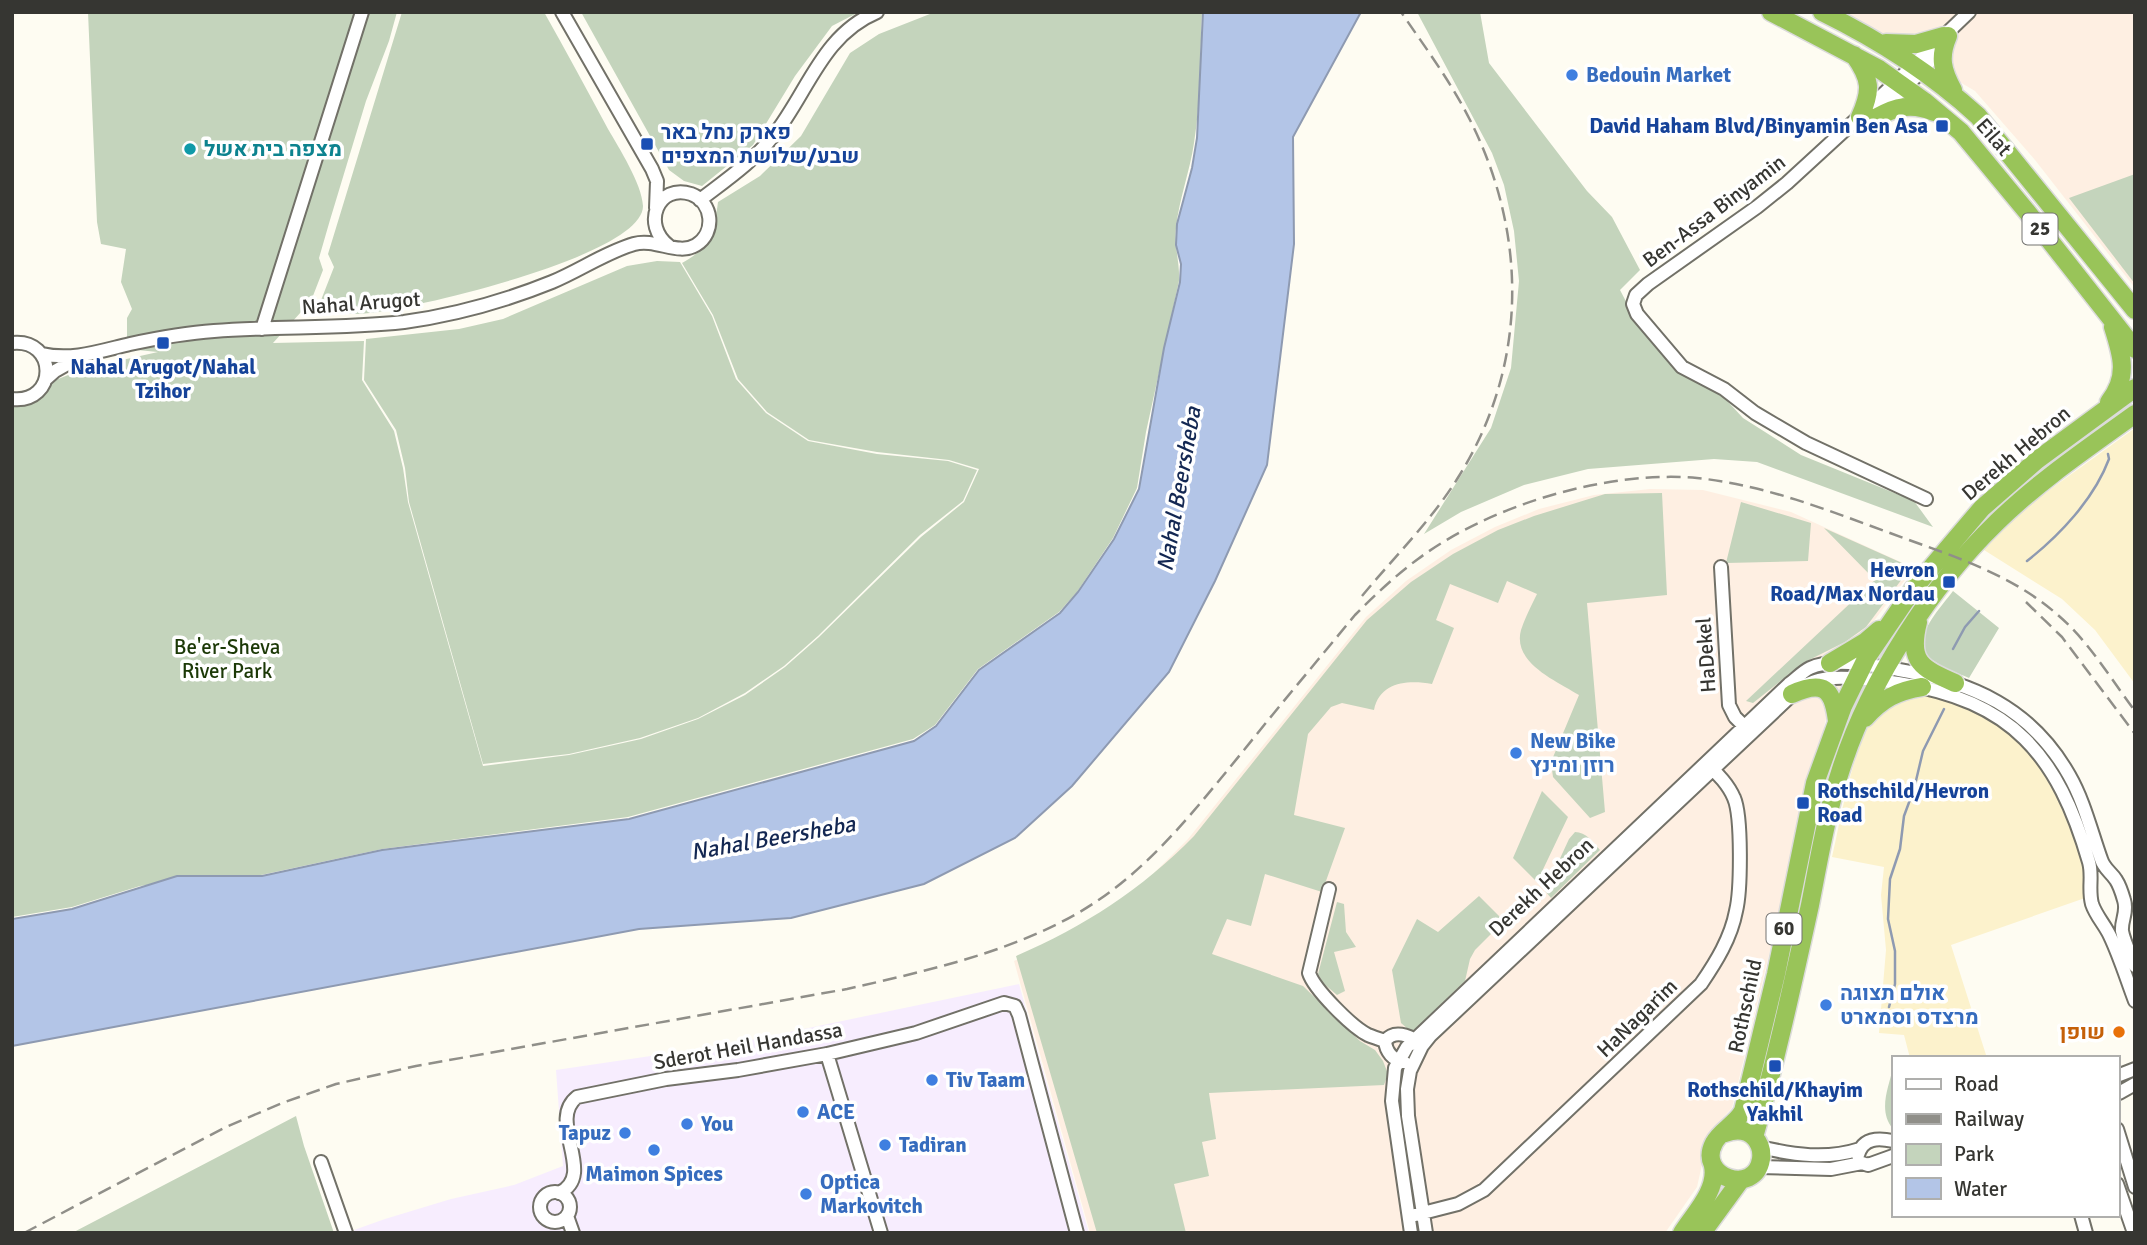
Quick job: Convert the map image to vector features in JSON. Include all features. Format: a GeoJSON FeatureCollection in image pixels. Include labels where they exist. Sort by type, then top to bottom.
{"type":"FeatureCollection","features":[{"type":"Feature","properties":{"kind":"highway","name":"Eilat"},"geometry":{"type":"LineString","coordinates":[[1771,12],[1854,55],[1901,84],[1961,132],[2135,349]]}},
{"type":"Feature","properties":{"kind":"highway","name":"Eilat"},"geometry":{"type":"LineString","coordinates":[[1822,12],[1879,42],[1919,67],[1957,96],[2001,142],[2135,310]]}},
{"type":"Feature","properties":{"kind":"highway"},"geometry":{"type":"LineString","coordinates":[[1879,42],[1906,45],[1959,21]]}},
{"type":"Feature","properties":{"kind":"highway"},"geometry":{"type":"LineString","coordinates":[[1957,96],[1944,74],[1942,52],[1959,21]]}},
{"type":"Feature","properties":{"kind":"highway"},"geometry":{"type":"LineString","coordinates":[[1854,55],[1864,69],[1868,81],[1869,97],[1862,120]]}},
{"type":"Feature","properties":{"kind":"highway"},"geometry":{"type":"LineString","coordinates":[[1862,120],[1901,106],[1926,108],[1940,114]]}},
{"type":"Feature","properties":{"kind":"highway"},"geometry":{"type":"LineString","coordinates":[[2101,413],[2118,392],[2123,368],[2122,354],[2110,317]]}},
{"type":"Feature","properties":{"kind":"highway","name":"Derekh Hebron"},"geometry":{"type":"LineString","coordinates":[[1837,721],[1859,673],[1894,616],[1982,508],[2037,460],[2135,388]]}},
{"type":"Feature","properties":{"kind":"highway","name":"Derekh Hebron"},"geometry":{"type":"LineString","coordinates":[[1856,729],[1881,674],[1951,574],[1997,522],[2050,476],[2131,417]]}},
{"type":"Feature","properties":{"kind":"highway"},"geometry":{"type":"LineString","coordinates":[[1830,663],[1865,642],[1894,616]]}},
{"type":"Feature","properties":{"kind":"highway"},"geometry":{"type":"LineString","coordinates":[[1920,616],[1914,643],[1917,659],[1928,671],[1955,682]]}},
{"type":"Feature","properties":{"kind":"highway"},"geometry":{"type":"LineString","coordinates":[[1792,694],[1812,687],[1821,687],[1828,691],[1833,697],[1837,721]]}},
{"type":"Feature","properties":{"kind":"highway"},"geometry":{"type":"LineString","coordinates":[[1856,729],[1883,700],[1906,690],[1922,687]]}},
{"type":"Feature","properties":{"kind":"highway","name":"Rothschild"},"geometry":{"type":"LineString","coordinates":[[1725,1132],[1739,1119],[1743,1111],[1773,986],[1815,783],[1837,721]]}},
{"type":"Feature","properties":{"kind":"highway","name":"Rothschild"},"geometry":{"type":"LineString","coordinates":[[1757,1142],[1835,788],[1856,729]]}},
{"type":"Feature","properties":{"kind":"highway"},"geometry":{"type":"LineString","coordinates":[[1725,1132],[1740,1130],[1757,1142]]}},
{"type":"Feature","properties":{"kind":"highway","name":"60"},"geometry":{"type":"LineString","coordinates":[[1682,1233],[1708,1193],[1713,1180],[1711,1151],[1718,1137],[1725,1132]]}},
{"type":"Feature","properties":{"kind":"highway","name":"60"},"geometry":{"type":"LineString","coordinates":[[1757,1142],[1762,1154],[1759,1167]]}},
{"type":"Feature","properties":{"kind":"highway"},"geometry":{"type":"LineString","coordinates":[[1713,1166],[1724,1178],[1740,1181]]}},
{"type":"Feature","properties":{"kind":"highway"},"geometry":{"type":"LineString","coordinates":[[1702,1233],[1740,1181],[1752,1175],[1759,1167]]}},
{"type":"Feature","properties":{"kind":"street"},"geometry":{"type":"LineString","coordinates":[[262,329],[362,12]]}},
{"type":"Feature","properties":{"kind":"street"},"geometry":{"type":"LineString","coordinates":[[562,12],[652,169],[657,181],[656,233],[668,246],[686,249],[695,246],[707,233],[709,215],[701,200],[672,188],[652,169]]}},
{"type":"Feature","properties":{"kind":"street"},"geometry":{"type":"LineString","coordinates":[[701,200],[757,155],[772,138],[833,43],[852,27],[877,12]]}},
{"type":"Feature","properties":{"kind":"street","name":"Ben-Assa Binyamin"},"geometry":{"type":"LineString","coordinates":[[1926,499],[1806,443],[1755,413],[1724,389],[1682,366],[1637,314],[1633,304],[1636,295],[1648,284],[1757,207],[1862,120],[1919,67],[1959,21]]}},
{"type":"Feature","properties":{"kind":"street"},"geometry":{"type":"LineString","coordinates":[[655,212],[667,197],[683,193]]}},
{"type":"Feature","properties":{"kind":"street","name":"Nahal Arugot"},"geometry":{"type":"LineString","coordinates":[[627,247],[644,233],[655,212]]}},
{"type":"Feature","properties":{"kind":"street","name":"Nahal Arugot"},"geometry":{"type":"LineString","coordinates":[[42,354],[72,357],[189,333],[387,324],[456,312],[552,282],[627,247],[647,242],[668,246]]}},
{"type":"Feature","properties":{"kind":"street"},"geometry":{"type":"LineString","coordinates":[[15,340],[33,346],[42,354],[47,366],[46,379]]}},
{"type":"Feature","properties":{"kind":"street","name":"Nahal Arugot"},"geometry":{"type":"LineString","coordinates":[[12,399],[25,399],[33,395],[46,379],[63,366],[88,354]]}},
{"type":"Feature","properties":{"kind":"street","name":"HaDekel"},"geometry":{"type":"LineString","coordinates":[[1721,567],[1729,705],[1747,730]]}},
{"type":"Feature","properties":{"kind":"street","name":"Derekh Hebron"},"geometry":{"type":"LineString","coordinates":[[1426,1233],[1407,1100],[1408,1080],[1417,1057],[1430,1036],[1808,669],[1830,663],[1859,673]]}},
{"type":"Feature","properties":{"kind":"street","name":"Derekh Hebron"},"geometry":{"type":"LineString","coordinates":[[1747,730],[1792,694],[1816,680],[1859,673],[1881,674]]}},
{"type":"Feature","properties":{"kind":"street"},"geometry":{"type":"LineString","coordinates":[[1881,674],[1955,682],[2007,707],[2051,748],[2070,776],[2089,820],[2097,866],[2089,892],[2099,918],[2110,936],[2135,1001]]}},
{"type":"Feature","properties":{"kind":"street"},"geometry":{"type":"LineString","coordinates":[[1881,674],[1951,694],[1990,711],[2009,724],[2036,750],[2059,782],[2097,866],[2121,890],[2126,903],[2123,933],[2135,966]]}},
{"type":"Feature","properties":{"kind":"street","name":"Derekh Hebron"},"geometry":{"type":"LineString","coordinates":[[1411,1233],[1393,1117],[1392,1088],[1398,1061],[1414,1039],[1709,766]]}},
{"type":"Feature","properties":{"kind":"street","name":"HaNagarim"},"geometry":{"type":"LineString","coordinates":[[1408,1216],[1458,1205],[1484,1191],[1701,984],[1711,971],[1726,942],[1737,910],[1739,851],[1738,816],[1734,798],[1709,766]]}},
{"type":"Feature","properties":{"kind":"street"},"geometry":{"type":"LineString","coordinates":[[1329,889],[1310,977],[1317,989],[1360,1030],[1384,1041],[1389,1053],[1398,1061],[1417,1057],[1414,1039],[1404,1034],[1391,1035],[1384,1041]]}},
{"type":"Feature","properties":{"kind":"street"},"geometry":{"type":"LineString","coordinates":[[2099,918],[2111,923],[2126,915]]}},
{"type":"Feature","properties":{"kind":"street","name":"Sderot Heil Handassa"},"geometry":{"type":"LineString","coordinates":[[559,1193],[568,1187],[574,1177],[568,1113],[570,1105],[578,1097],[666,1079],[738,1070],[827,1054],[916,1033],[999,1003],[1012,1004],[1019,1015],[1077,1233]]}},
{"type":"Feature","properties":{"kind":"street"},"geometry":{"type":"LineString","coordinates":[[827,1054],[881,1233]]}},
{"type":"Feature","properties":{"kind":"street"},"geometry":{"type":"LineString","coordinates":[[2119,1092],[2135,1084]]}},
{"type":"Feature","properties":{"kind":"street"},"geometry":{"type":"LineString","coordinates":[[2119,1135],[2135,1187]]}},
{"type":"Feature","properties":{"kind":"street"},"geometry":{"type":"LineString","coordinates":[[1757,1142],[1786,1153],[1815,1156],[1842,1154],[1860,1149],[1868,1141],[1877,1138],[1891,1141],[1892,1149],[1891,1157],[1872,1165],[1862,1163],[1814,1170],[1759,1167]]}},
{"type":"Feature","properties":{"kind":"street"},"geometry":{"type":"LineString","coordinates":[[1860,1149],[1858,1157],[1862,1163]]}},
{"type":"Feature","properties":{"kind":"street"},"geometry":{"type":"LineString","coordinates":[[321,1163],[346,1233]]}},
{"type":"Feature","properties":{"kind":"street"},"geometry":{"type":"LineString","coordinates":[[2119,1190],[2134,1233]]}},
{"type":"Feature","properties":{"kind":"street"},"geometry":{"type":"LineString","coordinates":[[564,1233],[554,1222],[542,1217],[540,1203],[546,1195],[559,1193],[570,1203],[567,1216],[573,1233]]}},
{"type":"Feature","properties":{"kind":"street"},"geometry":{"type":"LineString","coordinates":[[554,1222],[567,1216]]}},
{"type":"Feature","properties":{"kind":"shaded area"},"geometry":{"type":"Polygon","coordinates":[[[1842,12],[2135,12],[2135,288],[2035,160],[1975,91],[1842,12]]]}},
{"type":"Feature","properties":{"kind":"shaded area"},"geometry":{"type":"Polygon","coordinates":[[[1650,489],[1703,490],[1791,512],[1914,568],[1867,630],[1826,719],[1732,1108],[1719,1122],[1707,1142],[1697,1187],[1665,1233],[1090,1233],[1014,961],[1092,923],[1137,890],[1188,839],[1366,617],[1406,581],[1451,550],[1495,527],[1539,509],[1594,495],[1650,489]]]}},
{"type":"Feature","properties":{"kind":"shaded area"},"geometry":{"type":"Polygon","coordinates":[[[1019,984],[1089,1233],[355,1233],[354,1230],[385,1219],[451,1199],[514,1185],[563,1166],[556,1070],[732,1044],[1019,984]]]}},
{"type":"Feature","properties":{"kind":"green space","name":"Be'er-Sheva River Park"},"geometry":{"type":"Polygon","coordinates":[[[88,12],[397,12],[366,101],[319,258],[323,270],[311,301],[273,343],[364,341],[362,380],[394,431],[408,502],[483,766],[569,755],[641,739],[698,719],[745,695],[785,667],[921,537],[964,502],[979,469],[949,460],[877,452],[809,440],[767,412],[738,379],[713,315],[682,263],[705,245],[715,222],[718,202],[760,176],[801,136],[850,53],[879,34],[935,12],[1202,12],[1196,127],[1176,228],[1179,281],[1146,432],[1137,488],[1113,538],[1077,592],[1059,612],[978,669],[935,725],[913,739],[628,817],[382,849],[261,875],[211,876],[140,886],[72,907],[12,917],[12,403],[41,396],[53,381],[86,368],[158,352],[127,349],[127,318],[132,309],[121,282],[126,249],[101,244],[97,222],[88,12]]]}},
{"type":"Feature","properties":{"kind":"green space"},"geometry":{"type":"Polygon","coordinates":[[[402,12],[544,12],[634,177],[643,206],[633,225],[607,243],[568,261],[476,290],[370,313],[316,313],[334,267],[328,254],[402,12]]]}},
{"type":"Feature","properties":{"kind":"green space"},"geometry":{"type":"Polygon","coordinates":[[[581,12],[859,12],[832,26],[795,76],[753,145],[702,186],[684,181],[669,170],[581,12]]]}},
{"type":"Feature","properties":{"kind":"green space"},"geometry":{"type":"Polygon","coordinates":[[[1417,12],[1480,12],[1489,63],[1587,191],[1612,217],[1640,270],[1620,290],[1631,311],[1676,369],[1718,391],[1743,418],[1801,455],[1914,501],[1933,527],[1757,462],[1714,459],[1588,469],[1524,485],[1461,512],[1424,534],[1491,428],[1511,368],[1519,281],[1514,231],[1504,185],[1492,153],[1417,12]]]}},
{"type":"Feature","properties":{"kind":"green space"},"geometry":{"type":"Polygon","coordinates":[[[2135,174],[2135,284],[2069,198],[2135,174]]]}},
{"type":"Feature","properties":{"kind":"green space"},"geometry":{"type":"Polygon","coordinates":[[[657,261],[680,262],[712,316],[736,379],[766,413],[808,441],[877,454],[948,461],[977,470],[963,501],[920,535],[784,666],[745,693],[698,718],[640,738],[569,754],[483,764],[409,502],[405,468],[396,430],[364,380],[366,339],[459,329],[503,319],[627,266],[657,261]]]}},
{"type":"Feature","properties":{"kind":"green space"},"geometry":{"type":"Polygon","coordinates":[[[1662,493],[1667,595],[1587,603],[1605,812],[1590,818],[1553,777],[1551,762],[1579,695],[1538,670],[1523,652],[1521,630],[1537,594],[1507,581],[1498,603],[1450,584],[1436,620],[1454,628],[1432,684],[1414,682],[1389,688],[1377,700],[1374,710],[1342,703],[1331,707],[1308,734],[1294,815],[1345,828],[1322,892],[1265,874],[1251,926],[1227,919],[1212,954],[1303,986],[1360,1041],[1375,1050],[1388,1074],[1384,1085],[1209,1093],[1216,1139],[1202,1142],[1209,1176],[1174,1184],[1186,1233],[1097,1233],[1016,956],[1111,905],[1174,855],[1194,836],[1367,620],[1411,582],[1453,554],[1498,530],[1534,516],[1605,494],[1662,493]]]}},
{"type":"Feature","properties":{"kind":"green space"},"geometry":{"type":"Polygon","coordinates":[[[1741,502],[1811,523],[1808,561],[1726,563],[1741,502]]]}},
{"type":"Feature","properties":{"kind":"green space"},"geometry":{"type":"Polygon","coordinates":[[[1824,528],[1911,567],[1866,627],[1845,642],[1803,663],[1753,703],[1746,701],[1875,580],[1824,528]]]}},
{"type":"Feature","properties":{"kind":"green space"},"geometry":{"type":"Polygon","coordinates":[[[1953,591],[1999,628],[1969,678],[1934,661],[1926,654],[1923,645],[1928,626],[1953,591]]]}},
{"type":"Feature","properties":{"kind":"green space"},"geometry":{"type":"Polygon","coordinates":[[[1542,791],[1568,817],[1537,882],[1513,858],[1542,791]]]}},
{"type":"Feature","properties":{"kind":"green space"},"geometry":{"type":"Polygon","coordinates":[[[1575,832],[1586,836],[1600,850],[1551,898],[1545,891],[1569,839],[1575,832]]]}},
{"type":"Feature","properties":{"kind":"green space"},"geometry":{"type":"Polygon","coordinates":[[[1479,896],[1504,921],[1475,950],[1465,981],[1414,1030],[1409,1030],[1401,1023],[1392,970],[1417,919],[1438,932],[1479,896]]]}},
{"type":"Feature","properties":{"kind":"green space"},"geometry":{"type":"Polygon","coordinates":[[[1337,902],[1344,904],[1346,932],[1356,947],[1334,952],[1345,991],[1337,995],[1323,983],[1318,974],[1337,902]]]}},
{"type":"Feature","properties":{"kind":"green space"},"geometry":{"type":"Polygon","coordinates":[[[1892,1072],[1892,1128],[1886,1115],[1887,1092],[1892,1072]]]}},
{"type":"Feature","properties":{"kind":"green space"},"geometry":{"type":"Polygon","coordinates":[[[296,1116],[334,1233],[72,1233],[296,1116]]]}},
{"type":"Feature","properties":{"kind":"sand"},"geometry":{"type":"Polygon","coordinates":[[[2135,428],[2135,684],[2095,630],[2062,599],[1984,550],[1998,527],[2135,428]]]}},
{"type":"Feature","properties":{"kind":"sand"},"geometry":{"type":"Polygon","coordinates":[[[1917,694],[1945,699],[1969,707],[2011,734],[2028,752],[2056,796],[2085,865],[2085,898],[1951,945],[1986,1056],[1909,1056],[1904,1035],[1879,1033],[1886,950],[1881,895],[1884,867],[1832,857],[1855,760],[1869,724],[1878,713],[1917,694]]]}},
{"type":"Feature","properties":{"kind":"water","name":"Nahal Beersheba"},"geometry":{"type":"Polygon","coordinates":[[[1203,12],[1361,12],[1293,137],[1294,244],[1267,465],[1215,581],[1169,672],[1072,786],[1015,838],[924,884],[791,918],[639,929],[12,1046],[12,919],[72,909],[177,876],[262,876],[382,850],[629,819],[914,741],[936,726],[979,670],[1060,613],[1078,592],[1114,539],[1139,489],[1164,348],[1180,282],[1177,224],[1197,138],[1203,12]]]}},
{"type":"Feature","properties":{"kind":"waterway"},"geometry":{"type":"LineString","coordinates":[[2027,561],[2052,540],[2085,502],[2103,474],[2109,459],[2108,454]]}},
{"type":"Feature","properties":{"kind":"waterway"},"geometry":{"type":"LineString","coordinates":[[1953,649],[1965,627],[1979,611]]}},
{"type":"Feature","properties":{"kind":"waterway"},"geometry":{"type":"LineString","coordinates":[[1889,1007],[1895,984],[1895,951],[1888,919],[1890,879],[1900,849],[1904,816],[1923,751],[1944,709]]}},
{"type":"Feature","properties":{"kind":"railway"},"geometry":{"type":"LineString","coordinates":[[1362,596],[1437,508],[1459,476],[1482,434],[1498,390],[1508,345],[1512,300],[1510,254],[1502,209],[1489,164],[1455,92],[1401,12]]}},
{"type":"Feature","properties":{"kind":"railway"},"geometry":{"type":"LineString","coordinates":[[24,1233],[226,1127],[336,1084],[416,1066],[847,989],[966,959],[1051,927],[1103,897],[1148,860],[1207,796],[1355,615],[1402,572],[1447,540],[1479,522],[1551,495],[1589,486],[1662,477],[1722,481],[1795,500],[1957,558],[2021,588],[2059,616],[2090,649],[2135,711]]}},
{"type":"Feature","properties":{"kind":"railway"},"geometry":{"type":"LineString","coordinates":[[2026,602],[2062,637],[2135,734]]}},
{"type":"Feature","properties":{"kind":"place","name":"Bedouin Market"},"geometry":{"type":"Point","coordinates":[1572,75]}},
{"type":"Feature","properties":{"kind":"place","name":"David Haham Blvd/Binyamin Ben Asa"},"geometry":{"type":"Point","coordinates":[1942,126]}},
{"type":"Feature","properties":{"kind":"place","name":"פארק נחל באר שבע/שלושת המצפים"},"geometry":{"type":"Point","coordinates":[647,144]}},
{"type":"Feature","properties":{"kind":"place","name":"מצפה בית אשל"},"geometry":{"type":"Point","coordinates":[190,149]}},
{"type":"Feature","properties":{"kind":"place","name":"Nahal Arugot/Nahal Tzihor"},"geometry":{"type":"Point","coordinates":[163,343]}},
{"type":"Feature","properties":{"kind":"place","name":"Hevron Road/Max Nordau"},"geometry":{"type":"Point","coordinates":[1949,582]}},
{"type":"Feature","properties":{"kind":"place","name":"New Bike רוזן ומינץ"},"geometry":{"type":"Point","coordinates":[1516,753]}},
{"type":"Feature","properties":{"kind":"place","name":"Rothschild/Hevron Road"},"geometry":{"type":"Point","coordinates":[1803,803]}},
{"type":"Feature","properties":{"kind":"place","name":"אולם תצוגה מרצדס וסמארט"},"geometry":{"type":"Point","coordinates":[1826,1005]}},
{"type":"Feature","properties":{"kind":"place","name":"שופן"},"geometry":{"type":"Point","coordinates":[2119,1032]}},
{"type":"Feature","properties":{"kind":"place","name":"Rothschild/Khayim Yakhil"},"geometry":{"type":"Point","coordinates":[1775,1066]}},
{"type":"Feature","properties":{"kind":"place","name":"Tiv Taam"},"geometry":{"type":"Point","coordinates":[932,1080]}},
{"type":"Feature","properties":{"kind":"place","name":"ACE"},"geometry":{"type":"Point","coordinates":[803,1112]}},
{"type":"Feature","properties":{"kind":"place","name":"You"},"geometry":{"type":"Point","coordinates":[687,1124]}},
{"type":"Feature","properties":{"kind":"place","name":"Tapuz"},"geometry":{"type":"Point","coordinates":[625,1133]}},
{"type":"Feature","properties":{"kind":"place","name":"Tadiran"},"geometry":{"type":"Point","coordinates":[885,1145]}},
{"type":"Feature","properties":{"kind":"place","name":"Maimon Spices"},"geometry":{"type":"Point","coordinates":[654,1150]}},
{"type":"Feature","properties":{"kind":"place","name":"Optica Markovitch"},"geometry":{"type":"Point","coordinates":[806,1194]}}]}
